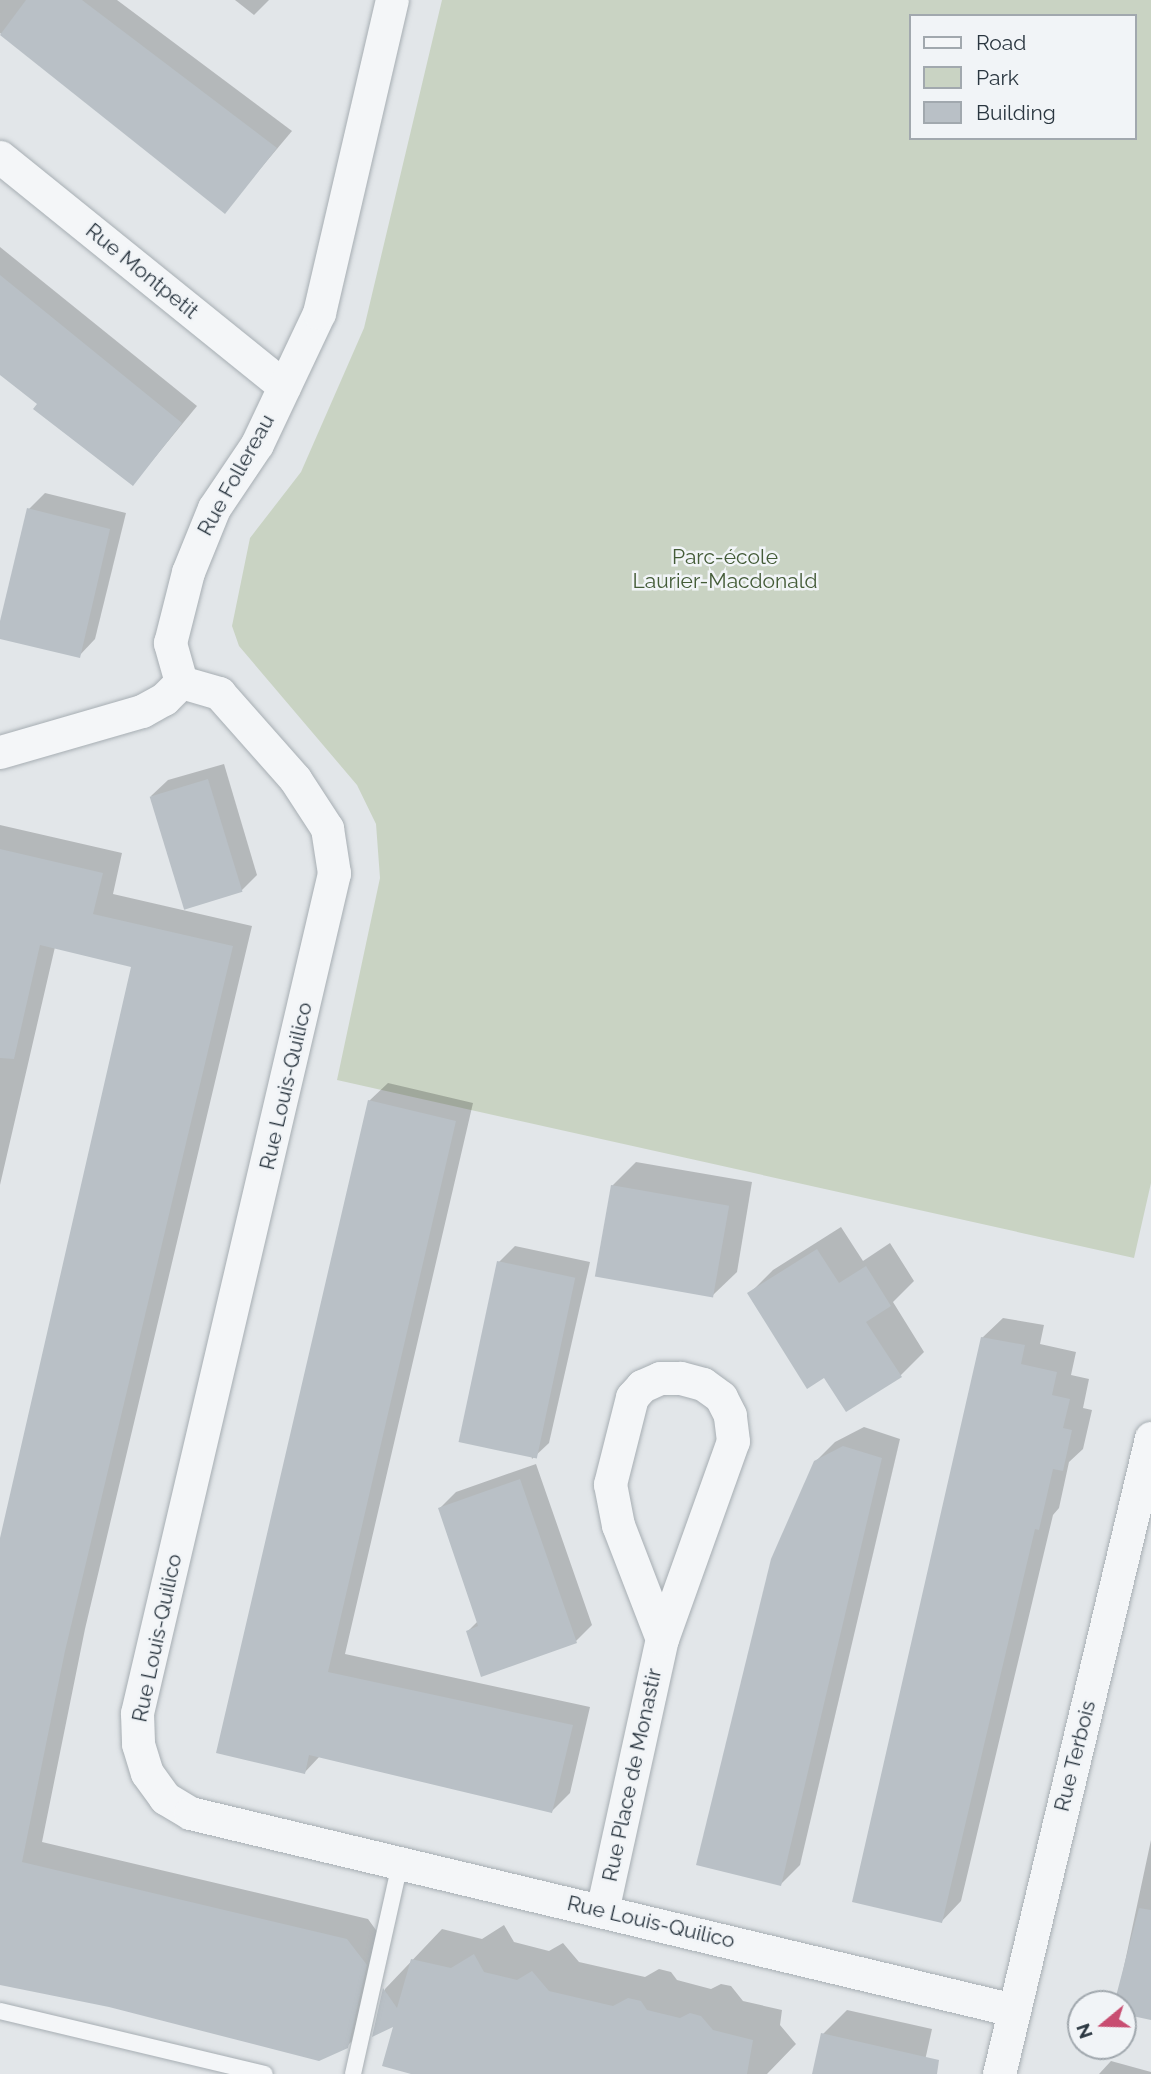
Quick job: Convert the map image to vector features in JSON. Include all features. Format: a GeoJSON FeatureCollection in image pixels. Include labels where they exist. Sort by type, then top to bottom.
{"type":"FeatureCollection","features":[{"type":"Feature","properties":{"kind":"street","name":"Rue Follereau"},"geometry":{"type":"LineString","coordinates":[[181,682],[170,643],[199,540],[214,509],[257,444],[319,313],[392,0]]}},
{"type":"Feature","properties":{"kind":"street","name":"Rue Montpetit"},"geometry":{"type":"LineString","coordinates":[[0,157],[284,386]]}},
{"type":"Feature","properties":{"kind":"street"},"geometry":{"type":"LineString","coordinates":[[0,752],[142,711],[164,699],[181,682]]}},
{"type":"Feature","properties":{"kind":"street","name":"Rue Louis-Quilico"},"geometry":{"type":"LineString","coordinates":[[181,682],[219,693],[295,779],[327,828],[334,873],[137,1713],[138,1744],[147,1773],[165,1798],[190,1813],[1014,2010]]}},
{"type":"Feature","properties":{"kind":"street","name":"Rue Place de Monastir"},"geometry":{"type":"LineString","coordinates":[[602,1911],[662,1639],[733,1441],[730,1415],[721,1397],[703,1384],[680,1378],[660,1378],[642,1386],[632,1396],[610,1484],[618,1525],[662,1639]]}},
{"type":"Feature","properties":{"kind":"street","name":"Rue Terbois"},"geometry":{"type":"LineString","coordinates":[[999,2074],[1151,1438]]}},
{"type":"Feature","properties":{"kind":"lane"},"geometry":{"type":"LineString","coordinates":[[353,2074],[400,1863]]}},
{"type":"Feature","properties":{"kind":"lane"},"geometry":{"type":"LineString","coordinates":[[0,2011],[265,2074]]}},
{"type":"Feature","properties":{"kind":"green space","name":"Parc-école Laurier-Macdonald"},"geometry":{"type":"Polygon","coordinates":[[[442,0],[1151,0],[1151,1183],[1134,1258],[337,1080],[380,878],[376,824],[357,785],[239,646],[232,626],[250,538],[301,472],[364,328],[442,0]]]}},
{"type":"Feature","properties":{"kind":"building"},"geometry":{"type":"Polygon","coordinates":[[[26,0],[82,0],[277,148],[225,214],[0,35],[26,0]]]}},
{"type":"Feature","properties":{"kind":"building"},"geometry":{"type":"Polygon","coordinates":[[[0,275],[182,423],[133,486],[33,409],[37,404],[0,375],[0,275]]]}},
{"type":"Feature","properties":{"kind":"building"},"geometry":{"type":"Polygon","coordinates":[[[27,508],[110,529],[80,658],[0,639],[0,621],[27,508]]]}},
{"type":"Feature","properties":{"kind":"building"},"geometry":{"type":"Polygon","coordinates":[[[208,779],[242,892],[184,910],[150,797],[208,779]]]}},
{"type":"Feature","properties":{"kind":"building"},"geometry":{"type":"Polygon","coordinates":[[[0,849],[103,873],[93,914],[233,946],[65,1651],[22,1862],[347,1939],[367,1965],[348,2048],[319,2061],[109,2007],[0,1985],[0,1538],[131,967],[40,945],[14,1059],[0,1058],[0,849]]]}},
{"type":"Feature","properties":{"kind":"building"},"geometry":{"type":"Polygon","coordinates":[[[368,1100],[456,1121],[328,1672],[573,1725],[552,1813],[309,1755],[305,1774],[216,1753],[368,1100]]]}},
{"type":"Feature","properties":{"kind":"building"},"geometry":{"type":"Polygon","coordinates":[[[611,1185],[729,1206],[713,1297],[595,1277],[611,1185]]]}},
{"type":"Feature","properties":{"kind":"building"},"geometry":{"type":"Polygon","coordinates":[[[817,1249],[839,1283],[866,1266],[891,1306],[866,1322],[902,1377],[846,1412],[824,1378],[807,1389],[747,1293],[817,1249]]]}},
{"type":"Feature","properties":{"kind":"building"},"geometry":{"type":"Polygon","coordinates":[[[497,1261],[575,1278],[537,1459],[459,1442],[497,1261]]]}},
{"type":"Feature","properties":{"kind":"building"},"geometry":{"type":"Polygon","coordinates":[[[981,1337],[1025,1345],[1021,1364],[1057,1372],[1052,1395],[1070,1399],[1063,1428],[1072,1430],[1063,1471],[1053,1469],[1039,1530],[1035,1529],[942,1923],[852,1902],[981,1337]]]}},
{"type":"Feature","properties":{"kind":"building"},"geometry":{"type":"Polygon","coordinates":[[[843,1446],[882,1458],[781,1886],[696,1865],[771,1559],[814,1461],[843,1446]]]}},
{"type":"Feature","properties":{"kind":"building"},"geometry":{"type":"Polygon","coordinates":[[[520,1479],[577,1643],[481,1677],[466,1631],[478,1626],[438,1508],[520,1479]]]}},
{"type":"Feature","properties":{"kind":"building"},"geometry":{"type":"Polygon","coordinates":[[[1139,1908],[1151,1910],[1151,2020],[1137,2017],[1137,1990],[1118,1990],[1139,1908]]]}},
{"type":"Feature","properties":{"kind":"building"},"geometry":{"type":"Polygon","coordinates":[[[474,1954],[484,1972],[517,1980],[532,1971],[549,1991],[613,2006],[628,1998],[641,2001],[647,2010],[680,2018],[690,2013],[701,2016],[713,2030],[753,2040],[747,2074],[411,2074],[382,2066],[393,2027],[372,2037],[383,1988],[397,2008],[411,1959],[451,1968],[474,1954]]]}},
{"type":"Feature","properties":{"kind":"building"},"geometry":{"type":"Polygon","coordinates":[[[821,2033],[939,2060],[937,2074],[812,2074],[821,2033]]]}}]}
